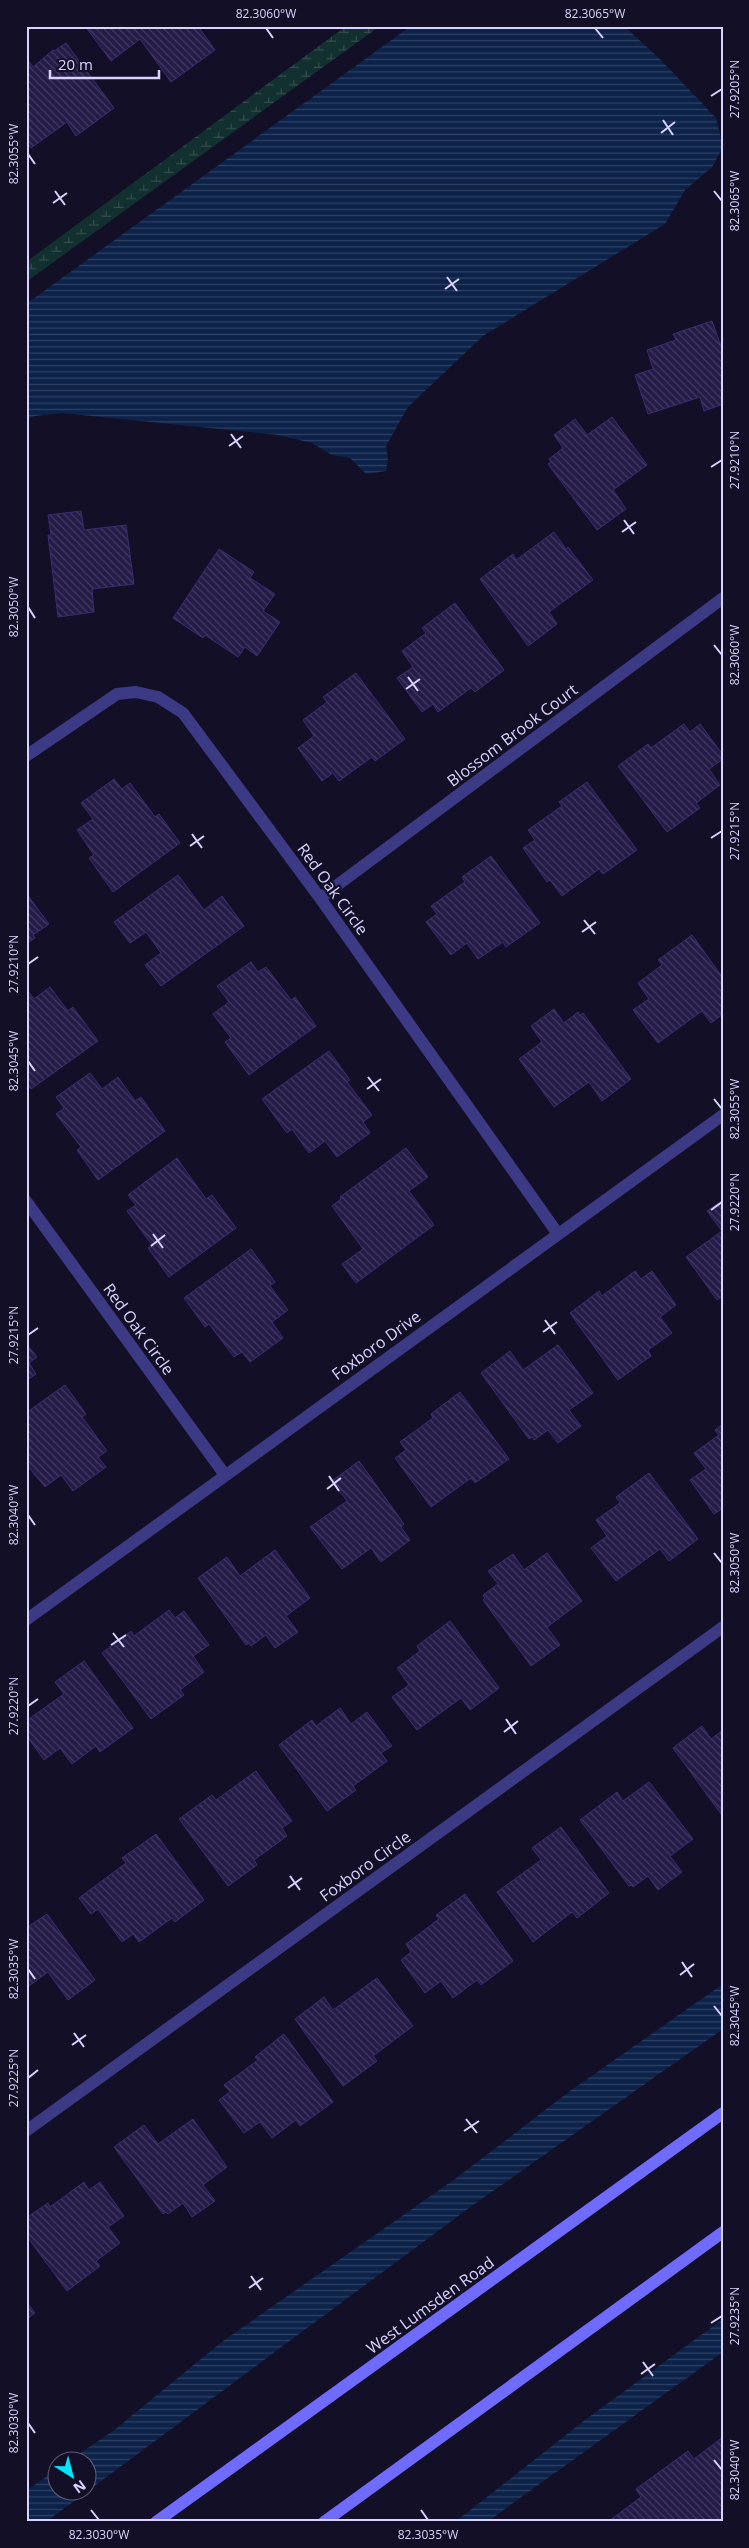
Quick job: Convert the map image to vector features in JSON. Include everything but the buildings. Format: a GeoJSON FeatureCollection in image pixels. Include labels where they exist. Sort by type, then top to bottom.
{"type":"FeatureCollection","features":[{"type":"Feature","properties":{"kind":"main road","name":"West Lumsden Road"},"geometry":{"type":"LineString","coordinates":[[156,2522],[723,2114]]}},
{"type":"Feature","properties":{"kind":"main road"},"geometry":{"type":"LineString","coordinates":[[324,2522],[723,2232]]}},
{"type":"Feature","properties":{"kind":"street","name":"Blossom Brook Court"},"geometry":{"type":"LineString","coordinates":[[320,898],[723,598]]}},
{"type":"Feature","properties":{"kind":"street","name":"Red Oak Circle"},"geometry":{"type":"LineString","coordinates":[[26,756],[117,694],[136,692],[158,697],[183,713],[320,898],[558,1234]]}},
{"type":"Feature","properties":{"kind":"street","name":"Foxboro Drive"},"geometry":{"type":"LineString","coordinates":[[26,1620],[723,1115]]}},
{"type":"Feature","properties":{"kind":"street","name":"Red Oak Circle"},"geometry":{"type":"LineString","coordinates":[[26,1201],[224,1475]]}},
{"type":"Feature","properties":{"kind":"street","name":"Foxboro Circle"},"geometry":{"type":"LineString","coordinates":[[26,2131],[723,1627]]}},
{"type":"Feature","properties":{"kind":"green space"},"geometry":{"type":"Polygon","coordinates":[[[346,26],[380,26],[26,282],[26,262],[346,26]]]}},
{"type":"Feature","properties":{"kind":"water"},"geometry":{"type":"Polygon","coordinates":[[[411,26],[624,26],[660,59],[716,118],[723,147],[712,167],[685,190],[665,224],[483,336],[408,407],[386,446],[388,458],[386,471],[366,474],[350,458],[332,455],[312,443],[278,435],[62,413],[35,416],[26,420],[26,304],[411,26]]]}},
{"type":"Feature","properties":{"kind":"water"},"geometry":{"type":"Polygon","coordinates":[[[723,1984],[723,2029],[469,2208],[98,2483],[98,2450],[85,2450],[113,2431],[223,2341],[455,2179],[570,2091],[723,1984]]]}},
{"type":"Feature","properties":{"kind":"water"},"geometry":{"type":"Polygon","coordinates":[[[723,2319],[723,2352],[487,2522],[455,2522],[585,2420],[723,2319]]]}},
{"type":"Feature","properties":{"kind":"water"},"geometry":{"type":"Polygon","coordinates":[[[48,2475],[48,2500],[76,2500],[46,2522],[26,2522],[26,2491],[48,2475]]]}}]}
